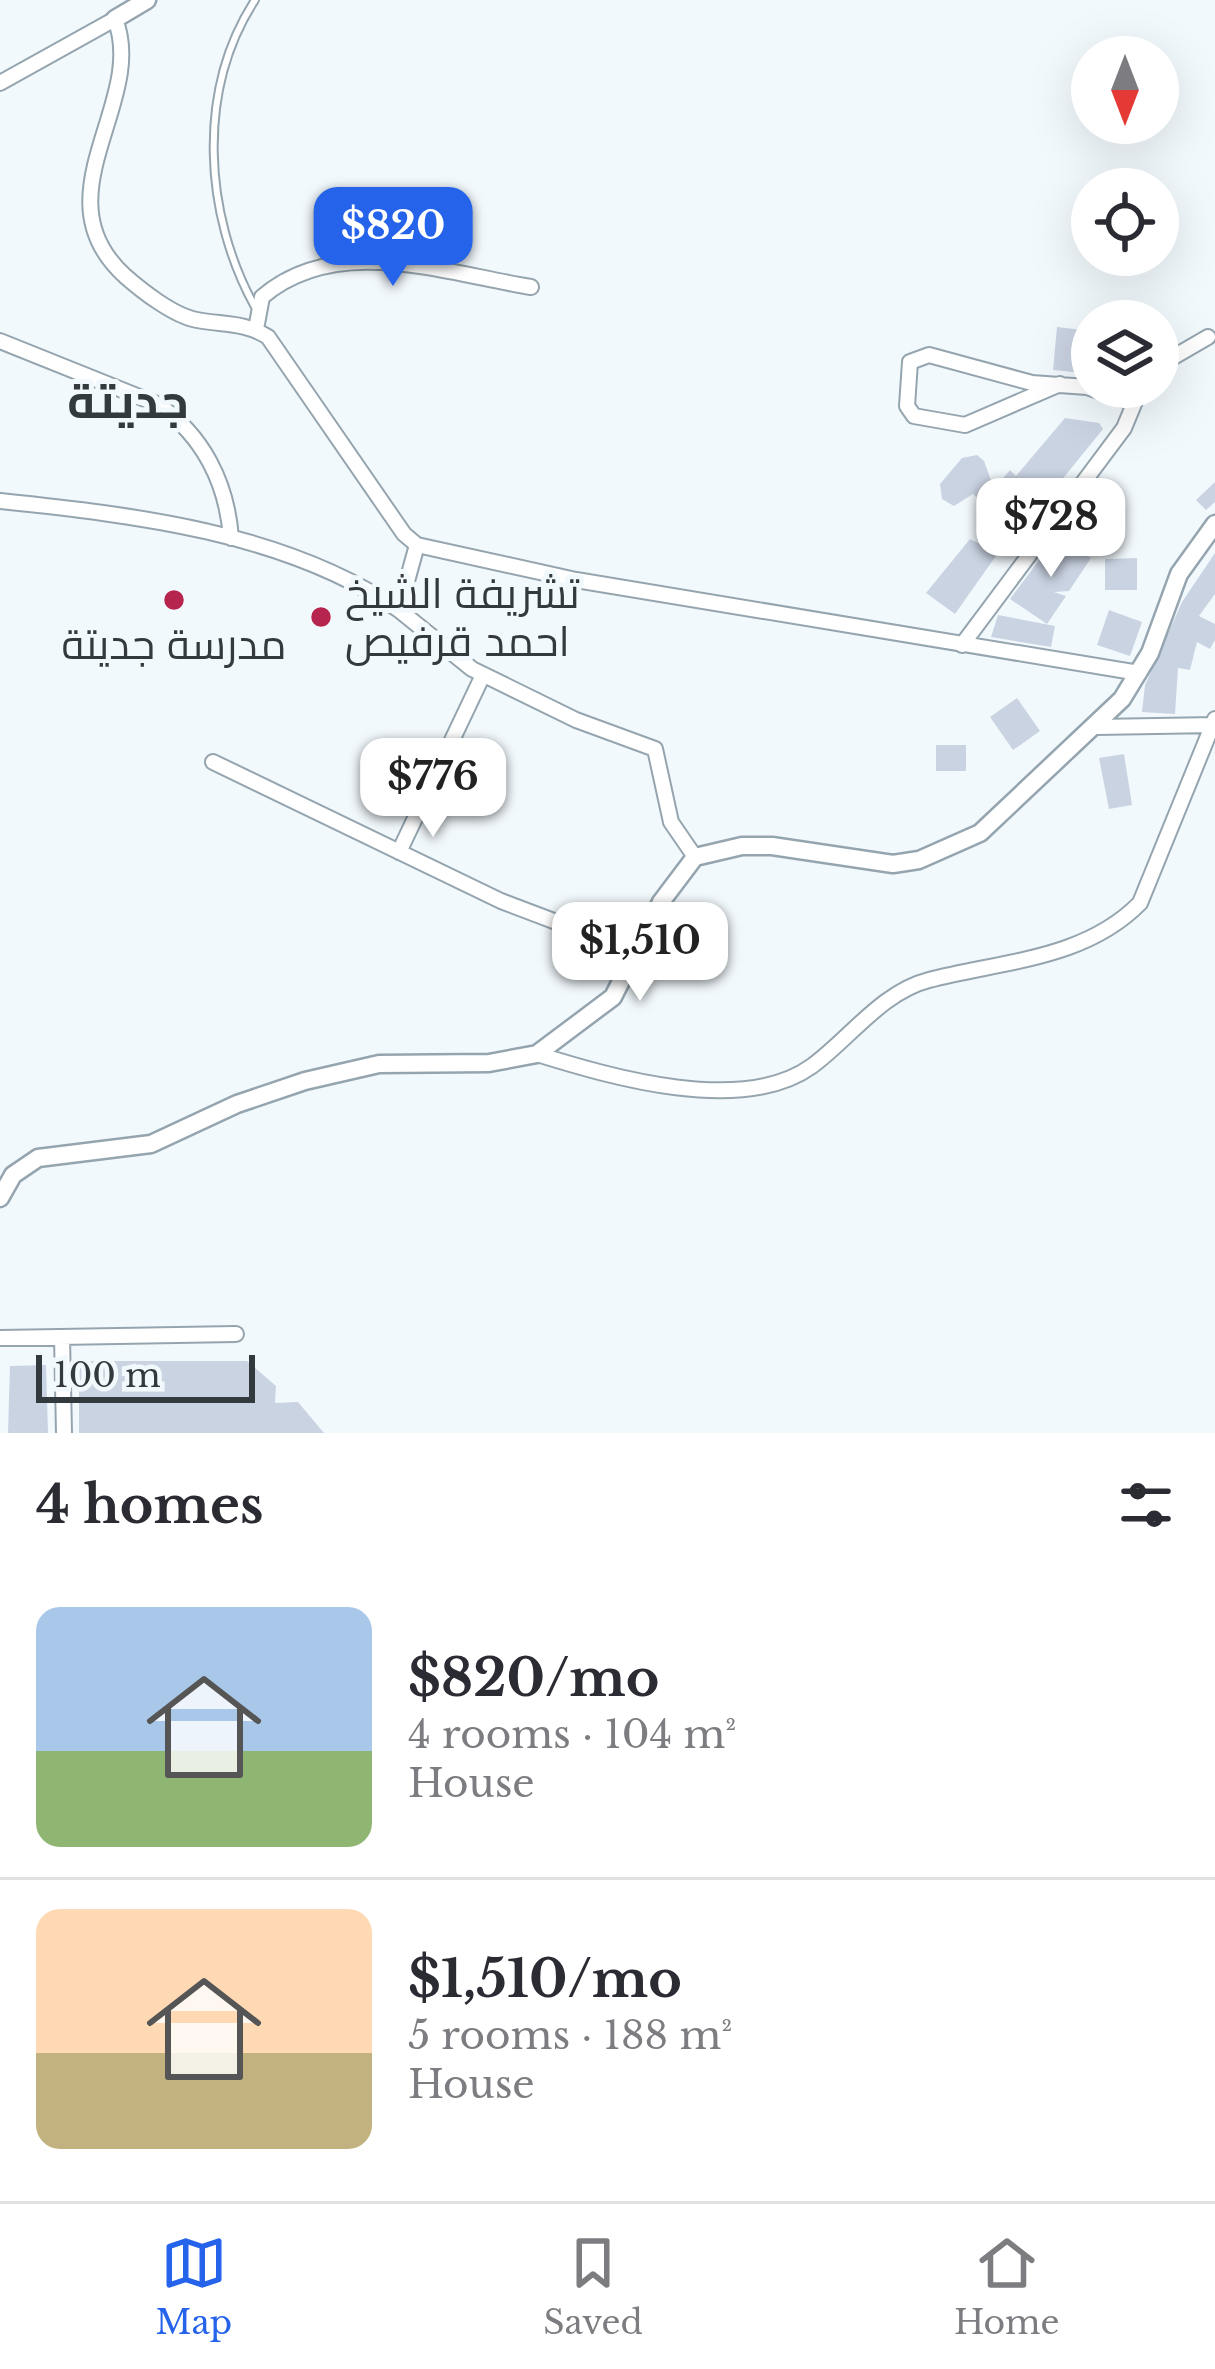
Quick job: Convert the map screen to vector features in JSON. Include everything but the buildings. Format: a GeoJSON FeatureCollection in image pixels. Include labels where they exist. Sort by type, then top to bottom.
{"type":"FeatureCollection","features":[{"type":"Feature","properties":{"kind":"street"},"geometry":{"type":"LineString","coordinates":[[0,83],[147,0]]}},
{"type":"Feature","properties":{"kind":"street"},"geometry":{"type":"LineString","coordinates":[[115,19],[121,57],[93,171],[90,200],[96,234],[125,276],[186,317],[256,329],[284,354],[404,534],[417,545],[576,580],[1139,673]]}},
{"type":"Feature","properties":{"kind":"street"},"geometry":{"type":"LineString","coordinates":[[256,329],[257,310],[276,285],[324,263],[378,262],[531,287]]}},
{"type":"Feature","properties":{"kind":"street"},"geometry":{"type":"LineString","coordinates":[[1179,354],[1208,338]]}},
{"type":"Feature","properties":{"kind":"street"},"geometry":{"type":"LineString","coordinates":[[0,341],[157,404],[178,418],[198,439],[229,506],[231,538]]}},
{"type":"Feature","properties":{"kind":"street"},"geometry":{"type":"LineString","coordinates":[[1060,384],[965,425],[914,416],[907,406],[910,362],[929,355],[1032,383],[1060,384],[1071,387]]}},
{"type":"Feature","properties":{"kind":"street"},"geometry":{"type":"LineString","coordinates":[[962,645],[1124,428],[1132,408]]}},
{"type":"Feature","properties":{"kind":"street"},"geometry":{"type":"LineString","coordinates":[[0,501],[231,538],[326,568],[399,610],[483,675],[576,720],[655,749],[670,822],[695,857]]}},
{"type":"Feature","properties":{"kind":"street"},"geometry":{"type":"LineString","coordinates":[[538,1054],[613,998],[661,902],[695,857],[757,846],[866,862],[919,860],[980,832],[1027,785],[1097,728],[1139,673],[1179,574],[1215,524]]}},
{"type":"Feature","properties":{"kind":"street"},"geometry":{"type":"LineString","coordinates":[[399,610],[417,545]]}},
{"type":"Feature","properties":{"kind":"street"},"geometry":{"type":"LineString","coordinates":[[399,852],[483,675]]}},
{"type":"Feature","properties":{"kind":"street"},"geometry":{"type":"LineString","coordinates":[[0,1198],[13,1175],[38,1158],[151,1144],[237,1104],[304,1081],[379,1064],[489,1063],[538,1054],[656,1085],[764,1085],[810,1068],[904,989],[1008,966],[1090,938],[1120,922],[1139,903],[1213,724],[1097,728]]}},
{"type":"Feature","properties":{"kind":"street"},"geometry":{"type":"LineString","coordinates":[[213,762],[501,901],[638,953]]}},
{"type":"Feature","properties":{"kind":"street"},"geometry":{"type":"LineString","coordinates":[[0,1338],[236,1334]]}},
{"type":"Feature","properties":{"kind":"street"},"geometry":{"type":"LineString","coordinates":[[62,1337],[64,1433]]}},
{"type":"Feature","properties":{"kind":"lane"},"geometry":{"type":"LineString","coordinates":[[255,0],[222,80],[213,115],[213,150],[226,236],[257,310]]}},
{"type":"Feature","properties":{"kind":"place","name":"مدرسة جديتة"},"geometry":{"type":"Point","coordinates":[174,600]}},
{"type":"Feature","properties":{"kind":"place","name":"تشريفة الشيخ احمد قرفيص"},"geometry":{"type":"Point","coordinates":[321,617]}},
{"type":"Feature","properties":{"kind":"district","name":"جديتة"},"geometry":{"type":"Point","coordinates":[128,401]}}]}
